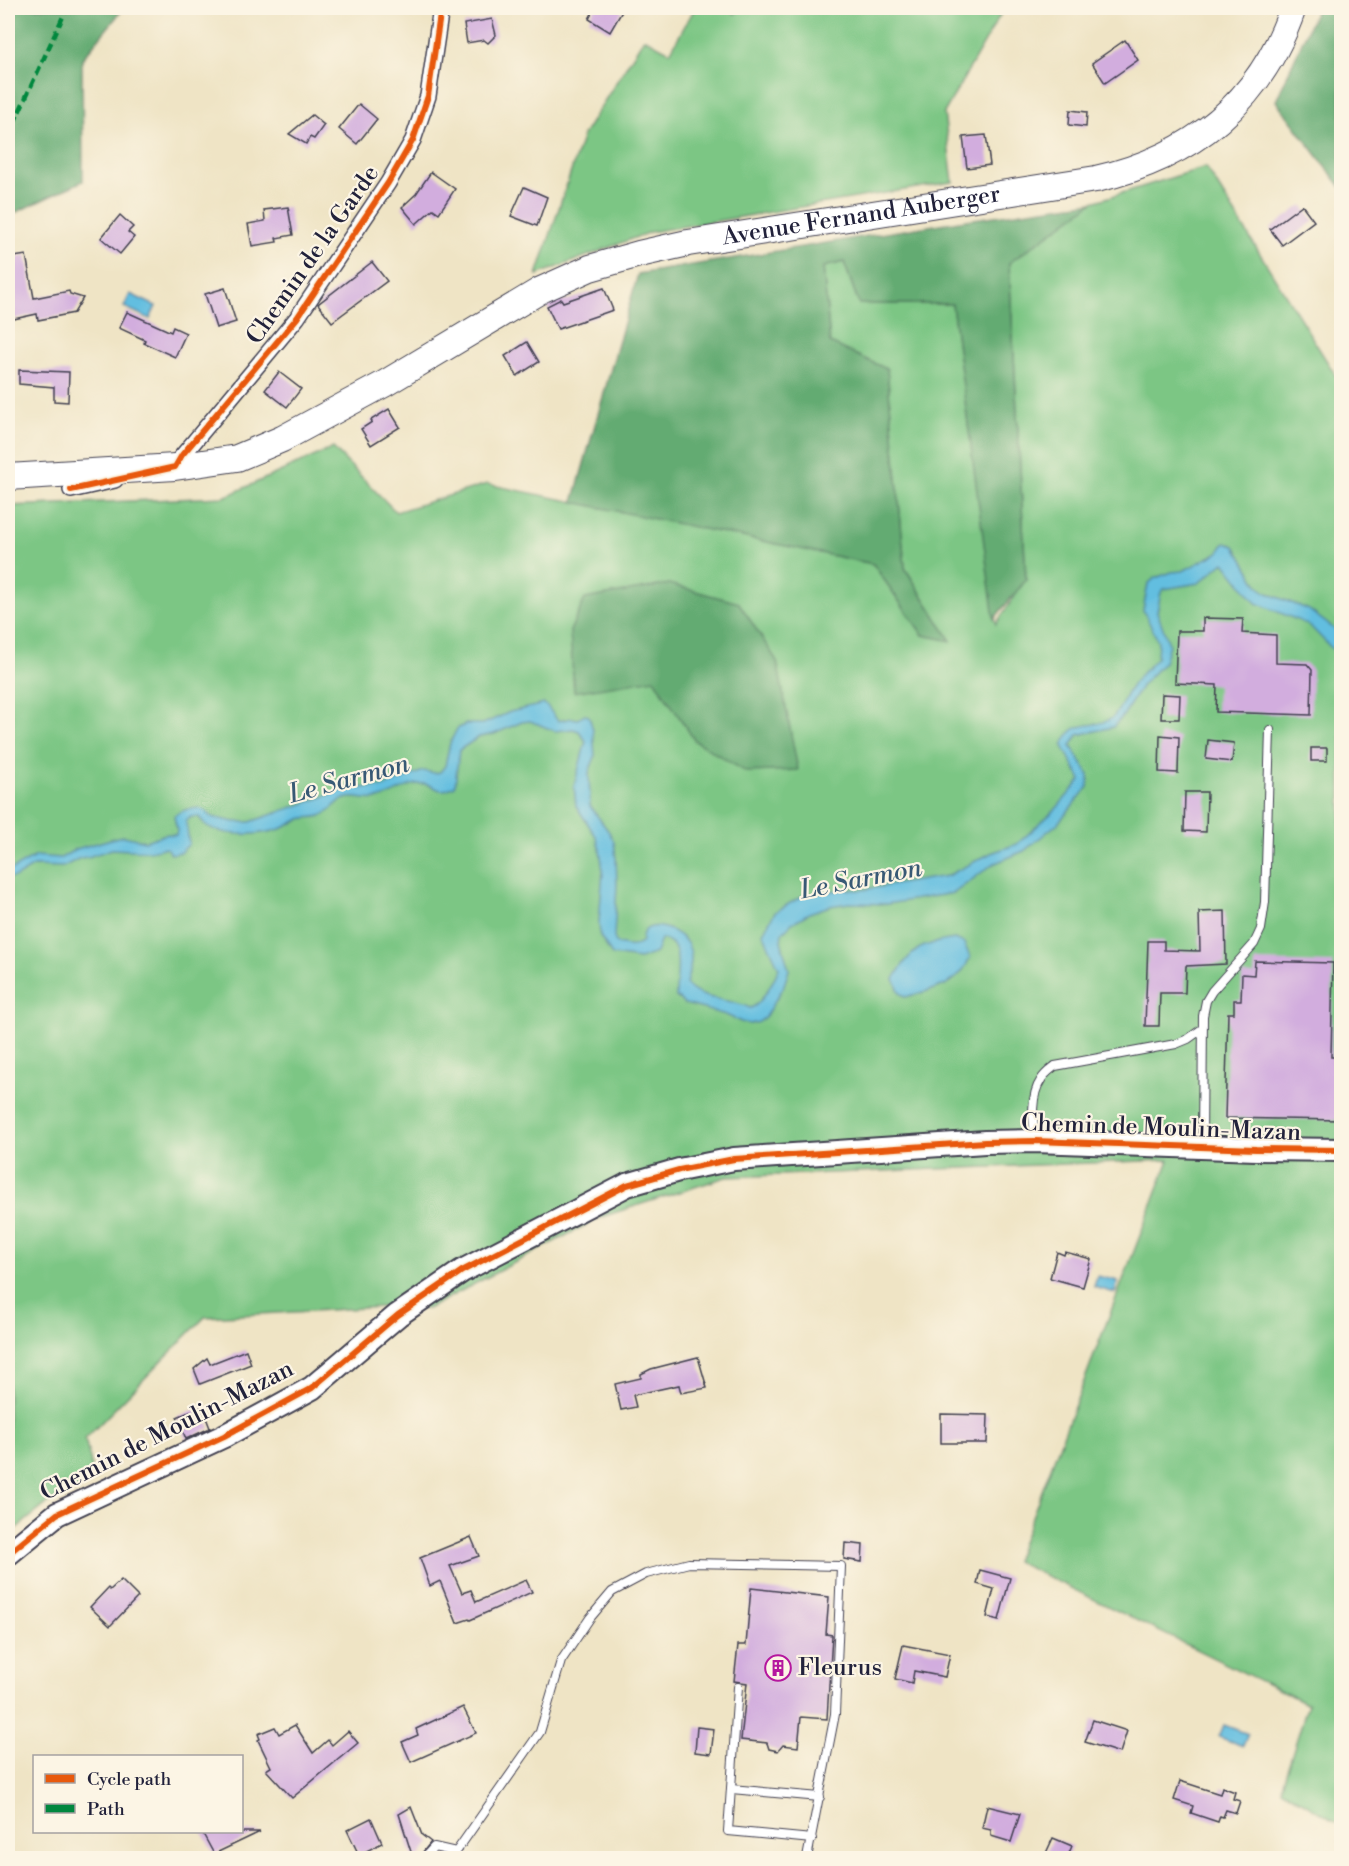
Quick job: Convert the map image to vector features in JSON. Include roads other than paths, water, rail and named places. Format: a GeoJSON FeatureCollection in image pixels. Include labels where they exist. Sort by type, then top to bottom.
{"type":"FeatureCollection","features":[{"type":"Feature","properties":{"kind":"main road","name":"Avenue Fernand Auberger"},"geometry":{"type":"LineString","coordinates":[[8,477],[175,467],[237,458],[282,439],[384,384],[541,290],[590,268],[639,254],[688,243],[1096,179],[1124,172],[1151,162],[1195,139],[1233,108],[1267,66],[1293,8]]}},
{"type":"Feature","properties":{"kind":"main road","name":"Avenue Fernand Auberger"},"geometry":{"type":"LineString","coordinates":[[8,493],[194,482],[233,474],[271,462],[384,384]]}},
{"type":"Feature","properties":{"kind":"street","name":"Chemin de la Garde"},"geometry":{"type":"LineString","coordinates":[[175,467],[182,455],[297,318],[388,183],[413,140],[428,96],[441,8]]}},
{"type":"Feature","properties":{"kind":"street"},"geometry":{"type":"LineString","coordinates":[[71,490],[175,467]]}},
{"type":"Feature","properties":{"kind":"street","name":"Chemin de Moulin-Mazan"},"geometry":{"type":"LineString","coordinates":[[8,1554],[57,1514],[224,1436],[312,1388],[398,1316],[462,1271],[627,1185],[679,1170],[734,1159],[986,1142],[1035,1141],[1341,1150]]}},
{"type":"Feature","properties":{"kind":"lane"},"geometry":{"type":"LineString","coordinates":[[1202,1147],[1202,1029],[1206,1001],[1254,944],[1261,929],[1265,902],[1270,730]]}},
{"type":"Feature","properties":{"kind":"lane"},"geometry":{"type":"LineString","coordinates":[[1035,1141],[1032,1116],[1037,1087],[1041,1078],[1055,1066],[1176,1044],[1202,1029]]}},
{"type":"Feature","properties":{"kind":"lane"},"geometry":{"type":"LineString","coordinates":[[424,1858],[434,1847],[456,1852],[540,1732],[561,1661],[590,1618],[612,1592],[646,1574],[689,1563],[841,1566],[835,1713],[807,1858]]}},
{"type":"Feature","properties":{"kind":"lane"},"geometry":{"type":"LineString","coordinates":[[738,1688],[728,1831],[812,1839]]}},
{"type":"Feature","properties":{"kind":"lane"},"geometry":{"type":"LineString","coordinates":[[731,1789],[820,1797]]}},
{"type":"Feature","properties":{"kind":"water"},"geometry":{"type":"Polygon","coordinates":[[[130,294],[156,306],[150,319],[124,307],[130,294]]]}},
{"type":"Feature","properties":{"kind":"water"},"geometry":{"type":"Polygon","coordinates":[[[1225,543],[1235,546],[1258,585],[1265,592],[1309,610],[1341,634],[1341,658],[1311,627],[1256,603],[1224,562],[1199,583],[1164,589],[1161,592],[1157,612],[1169,644],[1164,662],[1142,685],[1123,716],[1113,727],[1078,735],[1071,746],[1089,775],[1088,787],[1058,823],[1024,851],[993,864],[954,893],[887,904],[849,903],[830,906],[809,913],[792,923],[782,933],[781,941],[789,970],[783,988],[765,1017],[759,1022],[750,1024],[741,1022],[726,1015],[685,1004],[676,997],[678,963],[674,946],[669,941],[661,939],[656,953],[640,959],[612,955],[600,936],[603,871],[600,850],[596,836],[576,806],[574,786],[586,741],[579,731],[573,729],[555,731],[530,721],[479,737],[459,750],[455,786],[444,790],[419,784],[377,799],[346,799],[318,817],[301,819],[283,828],[260,833],[224,832],[213,829],[199,817],[191,817],[186,820],[189,844],[181,852],[171,854],[168,849],[163,848],[150,851],[112,849],[80,858],[63,867],[34,866],[16,877],[8,878],[8,869],[13,869],[36,856],[61,858],[76,849],[124,836],[145,841],[166,834],[176,835],[174,816],[189,809],[199,808],[211,817],[235,822],[250,822],[349,788],[383,787],[423,771],[440,772],[445,766],[450,743],[457,729],[466,724],[483,724],[510,712],[544,704],[558,721],[578,719],[584,714],[589,716],[593,730],[595,757],[589,772],[590,806],[614,842],[616,858],[614,937],[616,943],[636,946],[642,942],[643,933],[648,928],[662,927],[671,930],[685,940],[689,947],[691,956],[686,984],[692,990],[708,997],[750,1008],[763,997],[779,968],[763,933],[775,912],[802,896],[844,889],[861,890],[947,876],[991,853],[1017,844],[1056,809],[1081,780],[1063,746],[1067,737],[1078,727],[1098,724],[1112,718],[1135,681],[1157,658],[1158,641],[1143,610],[1148,584],[1155,578],[1183,571],[1219,552],[1225,543]]]}},
{"type":"Feature","properties":{"kind":"water"},"geometry":{"type":"Polygon","coordinates":[[[955,939],[964,943],[970,957],[959,975],[936,989],[906,997],[900,993],[894,979],[912,954],[925,946],[955,939]]]}},
{"type":"Feature","properties":{"kind":"water"},"geometry":{"type":"Polygon","coordinates":[[[1097,1276],[1118,1281],[1115,1293],[1094,1287],[1097,1276]]]}},
{"type":"Feature","properties":{"kind":"water"},"geometry":{"type":"Polygon","coordinates":[[[1224,1725],[1248,1734],[1243,1746],[1219,1737],[1224,1725]]]}},
{"type":"Feature","properties":{"kind":"place","name":"Fleurus"},"geometry":{"type":"Point","coordinates":[778,1668]}},
{"type":"Feature","properties":{"kind":"water label","name":"Le Sarmon"},"geometry":{"type":"Point","coordinates":[349,779]}},
{"type":"Feature","properties":{"kind":"water label","name":"Le Sarmon"},"geometry":{"type":"Point","coordinates":[861,879]}}]}
